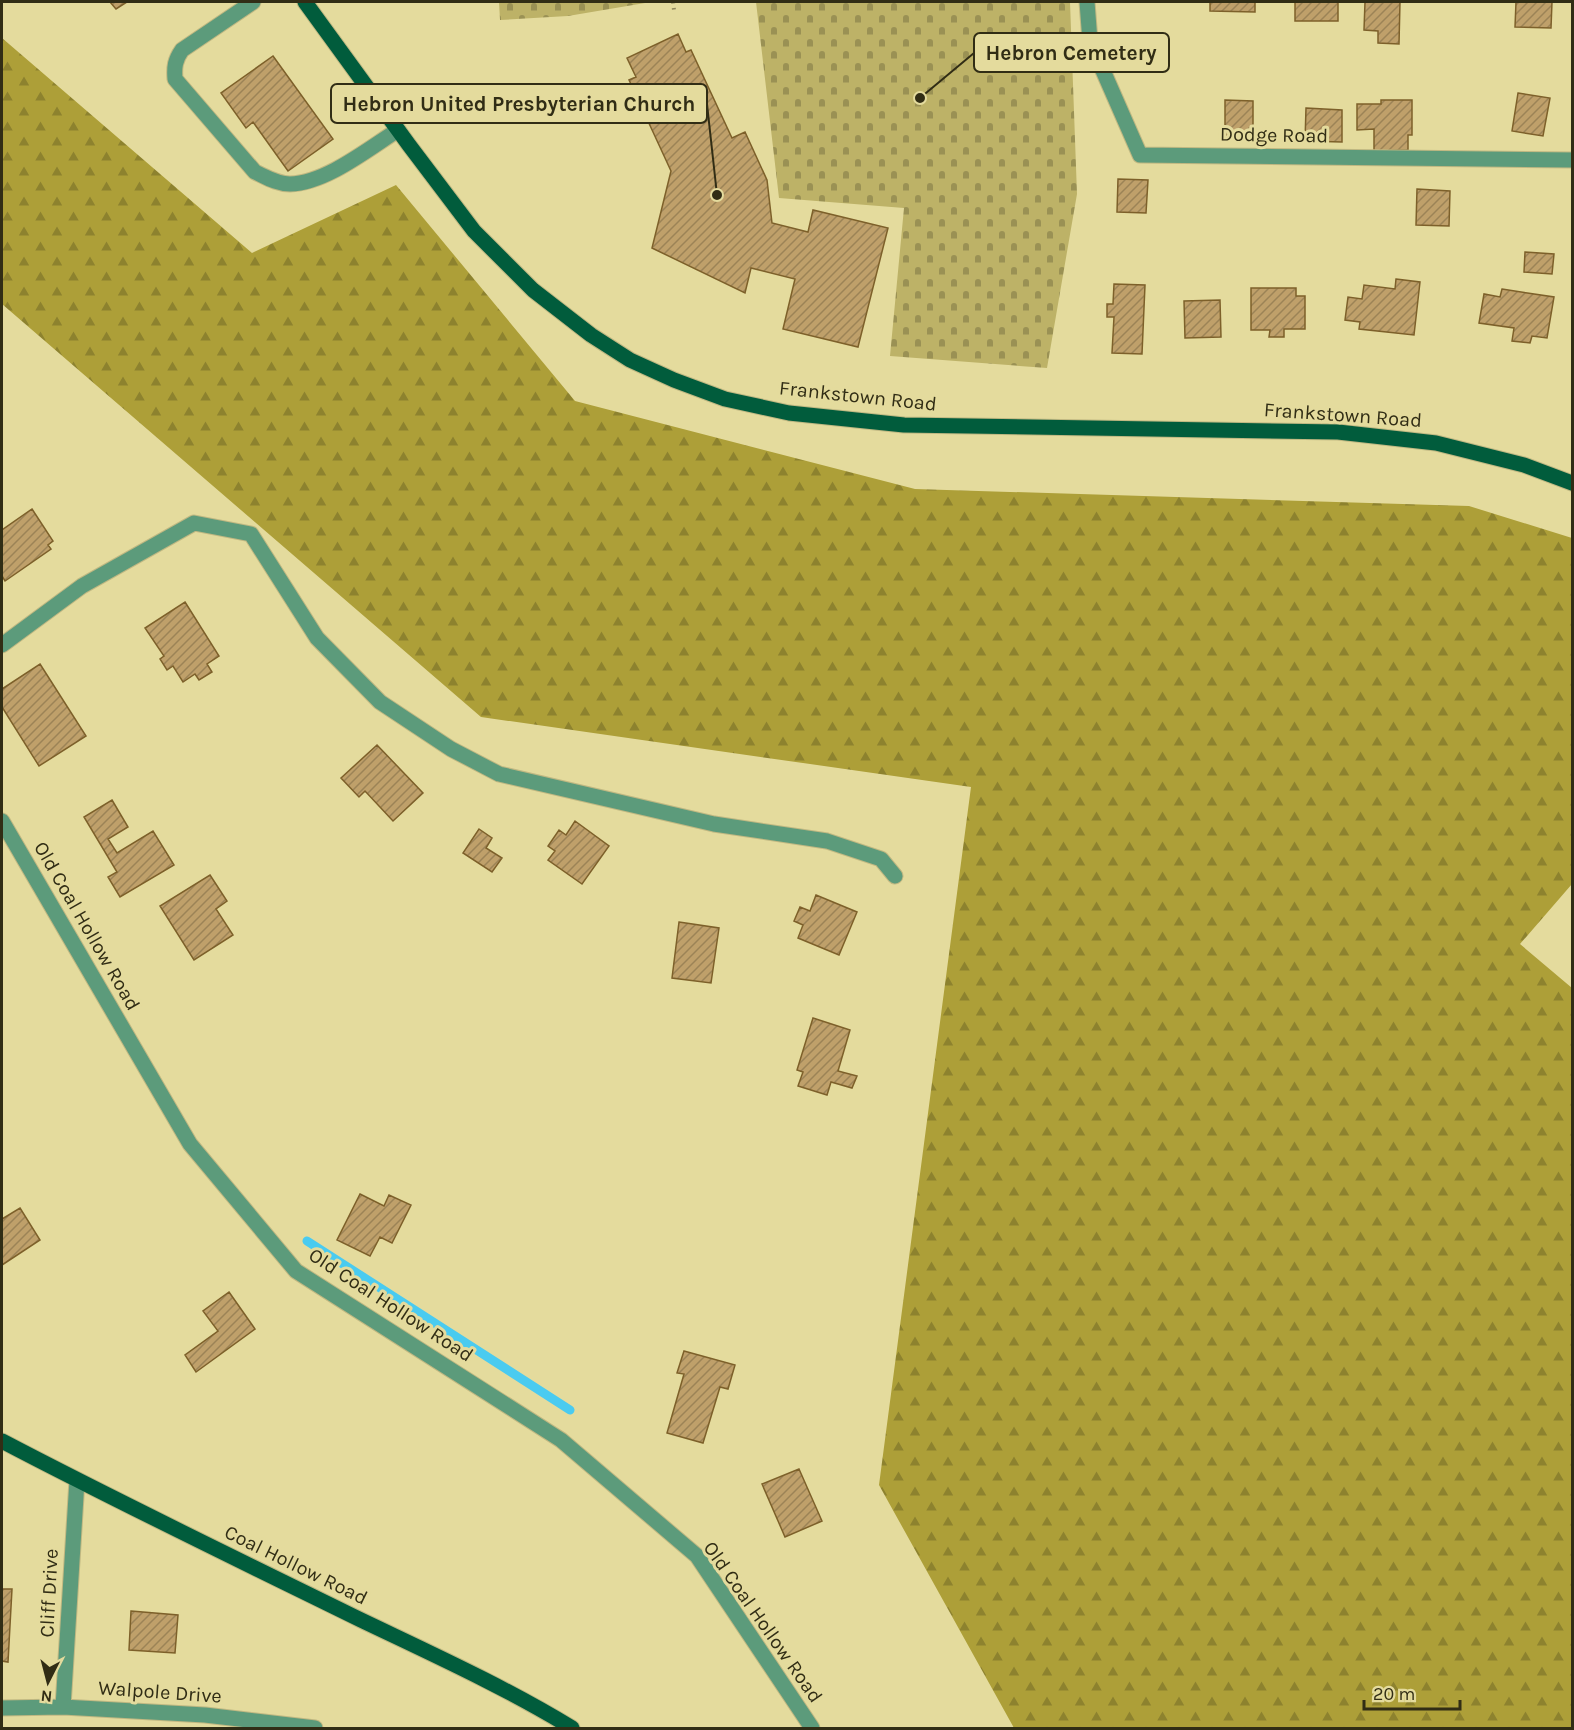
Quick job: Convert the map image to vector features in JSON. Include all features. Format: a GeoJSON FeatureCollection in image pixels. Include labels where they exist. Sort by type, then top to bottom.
{"type":"FeatureCollection","features":[{"type":"Feature","properties":{"kind":"main road","name":"Frankstown Road"},"geometry":{"type":"LineString","coordinates":[[304,2],[474,231],[533,290],[591,335],[630,360],[674,380],[725,399],[789,413],[904,425],[1338,432],[1436,443],[1524,465],[1572,483]]}},
{"type":"Feature","properties":{"kind":"main road","name":"Coal Hollow Road"},"geometry":{"type":"LineString","coordinates":[[2,1441],[76,1480],[459,1668],[572,1728]]}},
{"type":"Feature","properties":{"kind":"street"},"geometry":{"type":"LineString","coordinates":[[253,2],[182,50],[175,60],[174,69],[175,79],[255,172],[288,184],[322,178],[398,130]]}},
{"type":"Feature","properties":{"kind":"street","name":"Dodge Road"},"geometry":{"type":"LineString","coordinates":[[1087,2],[1090,41],[1140,155],[1572,160]]}},
{"type":"Feature","properties":{"kind":"street"},"geometry":{"type":"LineString","coordinates":[[2,645],[82,586],[194,523],[250,534],[317,638],[380,702],[499,774],[714,824],[827,842],[881,859],[895,876]]}},
{"type":"Feature","properties":{"kind":"street","name":"Old Coal Hollow Road"},"geometry":{"type":"LineString","coordinates":[[2,821],[190,1144],[296,1271],[561,1440],[697,1556],[812,1728]]}},
{"type":"Feature","properties":{"kind":"street","name":"Cliff Drive"},"geometry":{"type":"LineString","coordinates":[[63,1707],[76,1480]]}},
{"type":"Feature","properties":{"kind":"street","name":"Walpole Drive"},"geometry":{"type":"LineString","coordinates":[[2,1708],[63,1707],[205,1715],[315,1728]]}},
{"type":"Feature","properties":{"kind":"path"},"geometry":{"type":"LineString","coordinates":[[673,2],[674,10]]}},
{"type":"Feature","properties":{"kind":"green space"},"geometry":{"type":"Polygon","coordinates":[[[499,2],[651,2],[568,16],[500,20],[499,2]]]}},
{"type":"Feature","properties":{"kind":"green space"},"geometry":{"type":"Polygon","coordinates":[[[756,2],[1070,2],[1077,194],[1047,368],[890,356],[904,208],[779,198],[756,2]]]}},
{"type":"Feature","properties":{"kind":"green space"},"geometry":{"type":"Polygon","coordinates":[[[2,38],[252,253],[396,185],[575,401],[915,489],[1469,506],[1572,538],[1572,884],[1520,944],[1572,988],[1572,1728],[1014,1728],[879,1485],[971,787],[481,717],[2,304],[2,38]]]}},
{"type":"Feature","properties":{"kind":"building"},"geometry":{"type":"Polygon","coordinates":[[[110,2],[127,2],[116,9],[110,2]]]}},
{"type":"Feature","properties":{"kind":"building"},"geometry":{"type":"Polygon","coordinates":[[[1210,2],[1255,2],[1255,12],[1210,11],[1210,2]]]}},
{"type":"Feature","properties":{"kind":"building"},"geometry":{"type":"Polygon","coordinates":[[[1295,2],[1338,2],[1338,21],[1295,21],[1295,2]]]}},
{"type":"Feature","properties":{"kind":"building"},"geometry":{"type":"Polygon","coordinates":[[[1365,2],[1400,2],[1399,44],[1378,43],[1378,31],[1364,30],[1365,2]]]}},
{"type":"Feature","properties":{"kind":"building"},"geometry":{"type":"Polygon","coordinates":[[[1516,2],[1552,2],[1551,28],[1515,27],[1516,2]]]}},
{"type":"Feature","properties":{"kind":"building"},"geometry":{"type":"Polygon","coordinates":[[[678,34],[686,52],[691,50],[732,138],[745,132],[767,180],[772,223],[808,232],[813,210],[888,228],[858,347],[783,329],[795,279],[751,268],[745,293],[652,248],[671,171],[629,80],[636,77],[627,58],[678,34]]]}},
{"type":"Feature","properties":{"kind":"building"},"geometry":{"type":"Polygon","coordinates":[[[273,56],[333,139],[288,171],[253,122],[246,128],[221,93],[273,56]]]}},
{"type":"Feature","properties":{"kind":"building"},"geometry":{"type":"Polygon","coordinates":[[[1518,93],[1550,98],[1543,136],[1512,131],[1518,93]]]}},
{"type":"Feature","properties":{"kind":"building"},"geometry":{"type":"Polygon","coordinates":[[[1225,100],[1253,101],[1253,135],[1225,135],[1225,100]]]}},
{"type":"Feature","properties":{"kind":"building"},"geometry":{"type":"Polygon","coordinates":[[[1381,100],[1412,100],[1412,135],[1408,135],[1408,150],[1374,151],[1374,129],[1357,130],[1357,104],[1381,104],[1381,100]]]}},
{"type":"Feature","properties":{"kind":"building"},"geometry":{"type":"Polygon","coordinates":[[[1306,108],[1342,110],[1342,142],[1305,141],[1306,108]]]}},
{"type":"Feature","properties":{"kind":"building"},"geometry":{"type":"Polygon","coordinates":[[[1118,179],[1148,180],[1146,213],[1117,212],[1118,179]]]}},
{"type":"Feature","properties":{"kind":"building"},"geometry":{"type":"Polygon","coordinates":[[[1417,189],[1450,191],[1449,226],[1416,225],[1417,189]]]}},
{"type":"Feature","properties":{"kind":"building"},"geometry":{"type":"Polygon","coordinates":[[[1525,252],[1554,254],[1552,274],[1524,272],[1525,252]]]}},
{"type":"Feature","properties":{"kind":"building"},"geometry":{"type":"Polygon","coordinates":[[[1396,279],[1420,282],[1414,335],[1359,329],[1360,322],[1345,320],[1348,297],[1362,299],[1364,285],[1395,289],[1396,279]]]}},
{"type":"Feature","properties":{"kind":"building"},"geometry":{"type":"Polygon","coordinates":[[[1114,284],[1145,285],[1142,354],[1112,353],[1114,317],[1107,317],[1107,304],[1113,304],[1114,284]]]}},
{"type":"Feature","properties":{"kind":"building"},"geometry":{"type":"Polygon","coordinates":[[[1251,288],[1296,288],[1296,296],[1305,296],[1305,329],[1284,329],[1284,337],[1269,337],[1270,330],[1251,330],[1251,288]]]}},
{"type":"Feature","properties":{"kind":"building"},"geometry":{"type":"Polygon","coordinates":[[[1502,289],[1554,297],[1547,338],[1532,336],[1530,343],[1512,341],[1514,328],[1479,323],[1484,294],[1500,297],[1502,289]]]}},
{"type":"Feature","properties":{"kind":"building"},"geometry":{"type":"Polygon","coordinates":[[[1220,300],[1221,337],[1185,338],[1184,301],[1220,300]]]}},
{"type":"Feature","properties":{"kind":"building"},"geometry":{"type":"Polygon","coordinates":[[[32,509],[53,541],[48,545],[51,549],[5,581],[2,576],[2,530],[32,509]]]}},
{"type":"Feature","properties":{"kind":"building"},"geometry":{"type":"Polygon","coordinates":[[[185,602],[219,656],[207,664],[212,672],[199,680],[195,674],[183,682],[173,666],[167,670],[160,659],[164,656],[145,628],[185,602]]]}},
{"type":"Feature","properties":{"kind":"building"},"geometry":{"type":"Polygon","coordinates":[[[40,664],[86,736],[39,766],[2,707],[2,689],[40,664]]]}},
{"type":"Feature","properties":{"kind":"building"},"geometry":{"type":"Polygon","coordinates":[[[377,745],[423,793],[393,821],[365,791],[359,797],[341,778],[377,745]]]}},
{"type":"Feature","properties":{"kind":"building"},"geometry":{"type":"Polygon","coordinates":[[[112,800],[128,827],[108,839],[117,853],[153,831],[174,865],[120,897],[108,877],[117,872],[84,817],[112,800]]]}},
{"type":"Feature","properties":{"kind":"building"},"geometry":{"type":"Polygon","coordinates":[[[575,821],[609,846],[582,884],[548,860],[555,851],[548,846],[559,830],[566,835],[575,821]]]}},
{"type":"Feature","properties":{"kind":"building"},"geometry":{"type":"Polygon","coordinates":[[[479,829],[492,838],[486,848],[502,858],[492,872],[463,853],[479,829]]]}},
{"type":"Feature","properties":{"kind":"building"},"geometry":{"type":"Polygon","coordinates":[[[210,875],[227,901],[216,909],[233,935],[194,960],[160,906],[210,875]]]}},
{"type":"Feature","properties":{"kind":"building"},"geometry":{"type":"Polygon","coordinates":[[[816,895],[857,912],[839,955],[798,938],[803,925],[794,921],[800,907],[810,911],[816,895]]]}},
{"type":"Feature","properties":{"kind":"building"},"geometry":{"type":"Polygon","coordinates":[[[679,922],[719,928],[711,983],[672,978],[679,922]]]}},
{"type":"Feature","properties":{"kind":"building"},"geometry":{"type":"Polygon","coordinates":[[[813,1018],[850,1030],[838,1071],[857,1076],[852,1088],[831,1082],[827,1095],[798,1086],[803,1072],[797,1070],[813,1018]]]}},
{"type":"Feature","properties":{"kind":"building"},"geometry":{"type":"Polygon","coordinates":[[[360,1194],[384,1206],[389,1195],[411,1205],[392,1243],[380,1237],[370,1256],[337,1240],[360,1194]]]}},
{"type":"Feature","properties":{"kind":"building"},"geometry":{"type":"Polygon","coordinates":[[[20,1208],[40,1240],[2,1265],[2,1219],[20,1208]]]}},
{"type":"Feature","properties":{"kind":"building"},"geometry":{"type":"Polygon","coordinates":[[[229,1292],[255,1329],[196,1372],[185,1355],[218,1331],[203,1311],[229,1292]]]}},
{"type":"Feature","properties":{"kind":"building"},"geometry":{"type":"Polygon","coordinates":[[[684,1351],[735,1365],[728,1389],[720,1387],[703,1443],[667,1433],[684,1374],[677,1373],[684,1351]]]}},
{"type":"Feature","properties":{"kind":"building"},"geometry":{"type":"Polygon","coordinates":[[[799,1469],[822,1521],[785,1537],[762,1484],[799,1469]]]}},
{"type":"Feature","properties":{"kind":"building"},"geometry":{"type":"Polygon","coordinates":[[[2,1589],[12,1589],[8,1662],[2,1661],[2,1589]]]}},
{"type":"Feature","properties":{"kind":"building"},"geometry":{"type":"Polygon","coordinates":[[[131,1611],[178,1615],[175,1653],[129,1650],[131,1611]]]}},
{"type":"Feature","properties":{"kind":"waterway"},"geometry":{"type":"LineString","coordinates":[[307,1241],[570,1410]]}},
{"type":"Feature","properties":{"kind":"place","name":"Hebron Cemetery"},"geometry":{"type":"Point","coordinates":[920,98]}},
{"type":"Feature","properties":{"kind":"place","name":"Hebron United Presbyterian Church"},"geometry":{"type":"Point","coordinates":[717,195]}}]}
